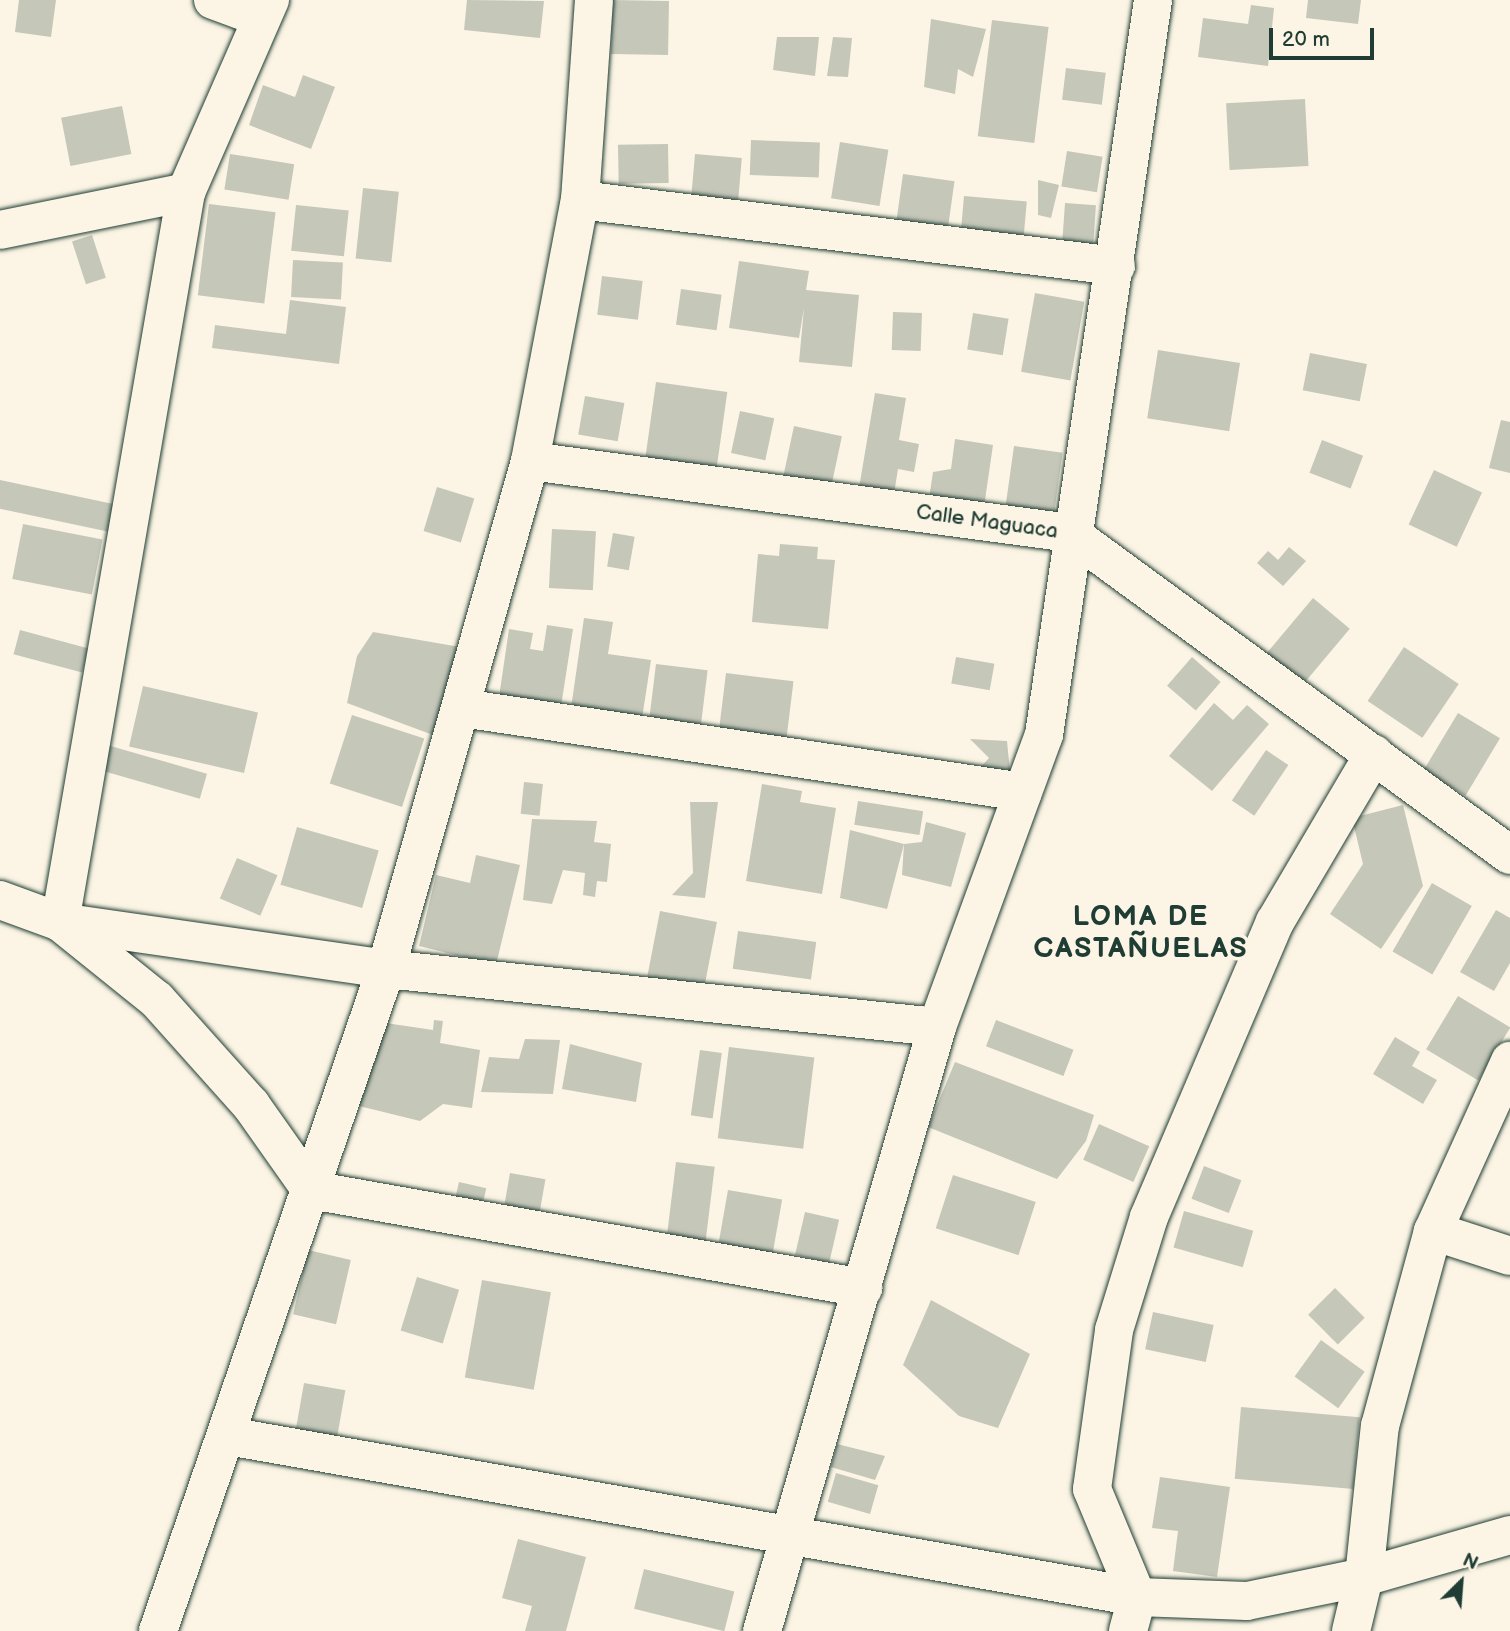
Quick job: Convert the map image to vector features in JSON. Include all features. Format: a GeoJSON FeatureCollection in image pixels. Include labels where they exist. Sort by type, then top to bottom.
{"type":"FeatureCollection","features":[{"type":"Feature","properties":{"kind":"street"},"geometry":{"type":"LineString","coordinates":[[60,922],[167,332],[186,192],[265,8],[213,0]]}},
{"type":"Feature","properties":{"kind":"street"},"geometry":{"type":"LineString","coordinates":[[158,1631],[228,1436],[386,969],[530,461],[580,200],[594,0]]}},
{"type":"Feature","properties":{"kind":"street"},"geometry":{"type":"LineString","coordinates":[[762,1631],[792,1536],[937,1027],[1044,735],[1070,533],[1116,266],[1150,0]]}},
{"type":"Feature","properties":{"kind":"street"},"geometry":{"type":"LineString","coordinates":[[0,230],[186,192]]}},
{"type":"Feature","properties":{"kind":"street"},"geometry":{"type":"LineString","coordinates":[[580,200],[1116,266]]}},
{"type":"Feature","properties":{"kind":"street","name":"Calle Maguaca"},"geometry":{"type":"LineString","coordinates":[[530,461],[1070,533],[1510,855]]}},
{"type":"Feature","properties":{"kind":"street"},"geometry":{"type":"LineString","coordinates":[[462,708],[1023,792]]}},
{"type":"Feature","properties":{"kind":"street"},"geometry":{"type":"LineString","coordinates":[[1132,1614],[1092,1489],[1114,1330],[1149,1217],[1275,922],[1374,754]]}},
{"type":"Feature","properties":{"kind":"street"},"geometry":{"type":"LineString","coordinates":[[0,901],[60,922],[386,969],[937,1027]]}},
{"type":"Feature","properties":{"kind":"street"},"geometry":{"type":"LineString","coordinates":[[60,922],[157,1000],[251,1105],[311,1190],[863,1288]]}},
{"type":"Feature","properties":{"kind":"street"},"geometry":{"type":"LineString","coordinates":[[1350,1631],[1364,1577],[1380,1426],[1433,1231],[1510,1061]]}},
{"type":"Feature","properties":{"kind":"street"},"geometry":{"type":"LineString","coordinates":[[1433,1231],[1510,1255]]}},
{"type":"Feature","properties":{"kind":"street"},"geometry":{"type":"LineString","coordinates":[[228,1436],[792,1536],[1132,1614],[1247,1601],[1364,1577],[1510,1535]]}},
{"type":"Feature","properties":{"kind":"building"},"geometry":{"type":"Polygon","coordinates":[[[19,0],[56,0],[51,37],[15,32],[19,0]]]}},
{"type":"Feature","properties":{"kind":"building"},"geometry":{"type":"Polygon","coordinates":[[[467,0],[544,1],[540,38],[464,30],[467,0]]]}},
{"type":"Feature","properties":{"kind":"building"},"geometry":{"type":"Polygon","coordinates":[[[612,0],[669,1],[668,55],[611,54],[612,0]]]}},
{"type":"Feature","properties":{"kind":"building"},"geometry":{"type":"Polygon","coordinates":[[[1308,0],[1361,0],[1358,24],[1306,18],[1308,0]]]}},
{"type":"Feature","properties":{"kind":"building"},"geometry":{"type":"Polygon","coordinates":[[[1251,5],[1274,8],[1268,66],[1198,57],[1203,18],[1248,24],[1251,5]]]}},
{"type":"Feature","properties":{"kind":"building"},"geometry":{"type":"Polygon","coordinates":[[[931,19],[986,29],[973,77],[958,69],[955,94],[924,87],[931,19]]]}},
{"type":"Feature","properties":{"kind":"building"},"geometry":{"type":"Polygon","coordinates":[[[992,20],[1049,27],[1034,143],[978,136],[992,20]]]}},
{"type":"Feature","properties":{"kind":"building"},"geometry":{"type":"Polygon","coordinates":[[[777,37],[819,37],[815,76],[773,70],[777,37]]]}},
{"type":"Feature","properties":{"kind":"building"},"geometry":{"type":"Polygon","coordinates":[[[833,37],[852,38],[848,77],[827,76],[833,37]]]}},
{"type":"Feature","properties":{"kind":"building"},"geometry":{"type":"Polygon","coordinates":[[[1066,68],[1106,73],[1102,105],[1062,100],[1066,68]]]}},
{"type":"Feature","properties":{"kind":"building"},"geometry":{"type":"Polygon","coordinates":[[[303,75],[335,87],[311,149],[249,125],[263,85],[295,97],[303,75]]]}},
{"type":"Feature","properties":{"kind":"building"},"geometry":{"type":"Polygon","coordinates":[[[1305,99],[1309,166],[1230,170],[1226,103],[1305,99]]]}},
{"type":"Feature","properties":{"kind":"building"},"geometry":{"type":"Polygon","coordinates":[[[122,106],[131,154],[70,166],[61,118],[122,106]]]}},
{"type":"Feature","properties":{"kind":"building"},"geometry":{"type":"Polygon","coordinates":[[[751,140],[820,142],[819,177],[750,175],[751,140]]]}},
{"type":"Feature","properties":{"kind":"building"},"geometry":{"type":"Polygon","coordinates":[[[840,142],[888,150],[879,206],[831,198],[840,142]]]}},
{"type":"Feature","properties":{"kind":"building"},"geometry":{"type":"Polygon","coordinates":[[[668,144],[669,183],[619,184],[618,145],[668,144]]]}},
{"type":"Feature","properties":{"kind":"building"},"geometry":{"type":"Polygon","coordinates":[[[1067,151],[1103,157],[1097,192],[1061,187],[1067,151]]]}},
{"type":"Feature","properties":{"kind":"building"},"geometry":{"type":"Polygon","coordinates":[[[230,154],[294,164],[289,200],[224,190],[230,154]]]}},
{"type":"Feature","properties":{"kind":"building"},"geometry":{"type":"Polygon","coordinates":[[[695,154],[742,158],[738,200],[691,196],[695,154]]]}},
{"type":"Feature","properties":{"kind":"building"},"geometry":{"type":"Polygon","coordinates":[[[903,174],[954,181],[947,235],[895,227],[903,174]]]}},
{"type":"Feature","properties":{"kind":"building"},"geometry":{"type":"Polygon","coordinates":[[[1038,180],[1059,185],[1051,218],[1038,215],[1038,180]]]}},
{"type":"Feature","properties":{"kind":"building"},"geometry":{"type":"Polygon","coordinates":[[[363,188],[399,192],[391,262],[356,259],[363,188]]]}},
{"type":"Feature","properties":{"kind":"building"},"geometry":{"type":"Polygon","coordinates":[[[964,196],[1027,201],[1023,240],[961,235],[964,196]]]}},
{"type":"Feature","properties":{"kind":"building"},"geometry":{"type":"Polygon","coordinates":[[[1065,203],[1096,205],[1093,251],[1062,249],[1065,203]]]}},
{"type":"Feature","properties":{"kind":"building"},"geometry":{"type":"Polygon","coordinates":[[[209,204],[276,212],[264,303],[198,295],[209,204]]]}},
{"type":"Feature","properties":{"kind":"building"},"geometry":{"type":"Polygon","coordinates":[[[296,205],[349,211],[344,256],[291,251],[296,205]]]}},
{"type":"Feature","properties":{"kind":"building"},"geometry":{"type":"Polygon","coordinates":[[[92,235],[106,278],[86,284],[72,241],[92,235]]]}},
{"type":"Feature","properties":{"kind":"building"},"geometry":{"type":"Polygon","coordinates":[[[293,260],[343,263],[341,300],[291,297],[293,260]]]}},
{"type":"Feature","properties":{"kind":"building"},"geometry":{"type":"Polygon","coordinates":[[[739,261],[809,271],[806,290],[859,295],[852,367],[799,362],[804,308],[799,338],[729,328],[739,261]]]}},
{"type":"Feature","properties":{"kind":"building"},"geometry":{"type":"Polygon","coordinates":[[[602,276],[643,281],[638,320],[597,315],[602,276]]]}},
{"type":"Feature","properties":{"kind":"building"},"geometry":{"type":"Polygon","coordinates":[[[681,289],[722,295],[717,330],[676,325],[681,289]]]}},
{"type":"Feature","properties":{"kind":"building"},"geometry":{"type":"Polygon","coordinates":[[[1035,293],[1084,302],[1070,380],[1021,372],[1035,293]]]}},
{"type":"Feature","properties":{"kind":"building"},"geometry":{"type":"Polygon","coordinates":[[[290,300],[346,307],[339,364],[212,348],[215,325],[286,334],[290,300]]]}},
{"type":"Feature","properties":{"kind":"building"},"geometry":{"type":"Polygon","coordinates":[[[893,312],[922,313],[921,351],[892,350],[893,312]]]}},
{"type":"Feature","properties":{"kind":"building"},"geometry":{"type":"Polygon","coordinates":[[[973,313],[1009,319],[1003,355],[967,350],[973,313]]]}},
{"type":"Feature","properties":{"kind":"building"},"geometry":{"type":"Polygon","coordinates":[[[1158,350],[1240,363],[1229,431],[1147,418],[1158,350]]]}},
{"type":"Feature","properties":{"kind":"building"},"geometry":{"type":"Polygon","coordinates":[[[1310,353],[1367,364],[1360,401],[1303,390],[1310,353]]]}},
{"type":"Feature","properties":{"kind":"building"},"geometry":{"type":"Polygon","coordinates":[[[656,382],[727,392],[717,467],[645,457],[656,382]]]}},
{"type":"Feature","properties":{"kind":"building"},"geometry":{"type":"Polygon","coordinates":[[[875,393],[906,398],[899,440],[919,444],[914,472],[898,469],[894,494],[859,488],[875,393]]]}},
{"type":"Feature","properties":{"kind":"building"},"geometry":{"type":"Polygon","coordinates":[[[585,396],[624,403],[618,441],[578,434],[585,396]]]}},
{"type":"Feature","properties":{"kind":"building"},"geometry":{"type":"Polygon","coordinates":[[[740,411],[774,418],[765,460],[731,453],[740,411]]]}},
{"type":"Feature","properties":{"kind":"building"},"geometry":{"type":"Polygon","coordinates":[[[1501,420],[1510,422],[1510,473],[1489,468],[1501,420]]]}},
{"type":"Feature","properties":{"kind":"building"},"geometry":{"type":"Polygon","coordinates":[[[794,426],[842,436],[831,486],[783,476],[794,426]]]}},
{"type":"Feature","properties":{"kind":"building"},"geometry":{"type":"Polygon","coordinates":[[[955,439],[993,445],[984,507],[929,499],[933,472],[951,469],[955,439]]]}},
{"type":"Feature","properties":{"kind":"building"},"geometry":{"type":"Polygon","coordinates":[[[1322,440],[1363,456],[1351,488],[1309,473],[1322,440]]]}},
{"type":"Feature","properties":{"kind":"building"},"geometry":{"type":"Polygon","coordinates":[[[1014,446],[1063,453],[1053,518],[1005,511],[1014,446]]]}},
{"type":"Feature","properties":{"kind":"building"},"geometry":{"type":"Polygon","coordinates":[[[1434,470],[1482,492],[1457,547],[1409,524],[1434,470]]]}},
{"type":"Feature","properties":{"kind":"building"},"geometry":{"type":"Polygon","coordinates":[[[0,480],[114,504],[109,532],[0,509],[0,480]]]}},
{"type":"Feature","properties":{"kind":"building"},"geometry":{"type":"Polygon","coordinates":[[[437,487],[474,498],[461,542],[424,531],[437,487]]]}},
{"type":"Feature","properties":{"kind":"building"},"geometry":{"type":"Polygon","coordinates":[[[23,524],[103,539],[92,594],[12,579],[23,524]]]}},
{"type":"Feature","properties":{"kind":"building"},"geometry":{"type":"Polygon","coordinates":[[[552,529],[596,531],[593,590],[549,588],[552,529]]]}},
{"type":"Feature","properties":{"kind":"building"},"geometry":{"type":"Polygon","coordinates":[[[613,533],[635,537],[629,570],[607,566],[613,533]]]}},
{"type":"Feature","properties":{"kind":"building"},"geometry":{"type":"Polygon","coordinates":[[[780,544],[818,547],[817,559],[835,560],[828,629],[752,622],[758,554],[779,556],[780,544]]]}},
{"type":"Feature","properties":{"kind":"building"},"geometry":{"type":"Polygon","coordinates":[[[1289,547],[1306,561],[1283,586],[1257,563],[1268,551],[1278,560],[1289,547]]]}},
{"type":"Feature","properties":{"kind":"building"},"geometry":{"type":"Polygon","coordinates":[[[1313,598],[1350,629],[1302,686],[1265,655],[1313,598]]]}},
{"type":"Feature","properties":{"kind":"building"},"geometry":{"type":"Polygon","coordinates":[[[584,618],[613,622],[608,654],[651,660],[641,725],[570,715],[584,618]]]}},
{"type":"Feature","properties":{"kind":"building"},"geometry":{"type":"Polygon","coordinates":[[[547,625],[573,629],[560,713],[498,704],[509,629],[533,633],[530,649],[543,651],[547,625]]]}},
{"type":"Feature","properties":{"kind":"building"},"geometry":{"type":"Polygon","coordinates":[[[20,630],[89,648],[82,673],[14,654],[20,630]]]}},
{"type":"Feature","properties":{"kind":"building"},"geometry":{"type":"Polygon","coordinates":[[[373,632],[460,647],[433,735],[347,703],[357,656],[373,632]]]}},
{"type":"Feature","properties":{"kind":"building"},"geometry":{"type":"Polygon","coordinates":[[[1404,647],[1459,684],[1422,738],[1368,701],[1404,647]]]}},
{"type":"Feature","properties":{"kind":"building"},"geometry":{"type":"Polygon","coordinates":[[[956,657],[994,664],[990,690],[951,684],[956,657]]]}},
{"type":"Feature","properties":{"kind":"building"},"geometry":{"type":"Polygon","coordinates":[[[1192,657],[1221,682],[1196,711],[1167,686],[1192,657]]]}},
{"type":"Feature","properties":{"kind":"building"},"geometry":{"type":"Polygon","coordinates":[[[656,664],[708,670],[700,732],[648,726],[656,664]]]}},
{"type":"Feature","properties":{"kind":"building"},"geometry":{"type":"Polygon","coordinates":[[[726,673],[793,681],[786,741],[719,733],[726,673]]]}},
{"type":"Feature","properties":{"kind":"building"},"geometry":{"type":"Polygon","coordinates":[[[143,686],[258,713],[244,773],[129,746],[143,686]]]}},
{"type":"Feature","properties":{"kind":"building"},"geometry":{"type":"Polygon","coordinates":[[[1214,703],[1233,720],[1247,705],[1269,724],[1212,791],[1169,756],[1214,703]]]}},
{"type":"Feature","properties":{"kind":"building"},"geometry":{"type":"Polygon","coordinates":[[[1458,713],[1500,738],[1465,796],[1423,770],[1458,713]]]}},
{"type":"Feature","properties":{"kind":"building"},"geometry":{"type":"Polygon","coordinates":[[[352,715],[424,738],[402,807],[330,783],[352,715]]]}},
{"type":"Feature","properties":{"kind":"building"},"geometry":{"type":"Polygon","coordinates":[[[970,739],[1007,741],[1010,772],[965,784],[989,758],[970,739]]]}},
{"type":"Feature","properties":{"kind":"building"},"geometry":{"type":"Polygon","coordinates":[[[107,745],[207,774],[200,799],[100,770],[107,745]]]}},
{"type":"Feature","properties":{"kind":"building"},"geometry":{"type":"Polygon","coordinates":[[[1266,750],[1288,765],[1254,816],[1232,801],[1266,750]]]}},
{"type":"Feature","properties":{"kind":"building"},"geometry":{"type":"Polygon","coordinates":[[[524,782],[543,784],[540,816],[521,814],[524,782]]]}},
{"type":"Feature","properties":{"kind":"building"},"geometry":{"type":"Polygon","coordinates":[[[762,784],[802,791],[800,802],[836,808],[822,894],[746,881],[762,784]]]}},
{"type":"Feature","properties":{"kind":"building"},"geometry":{"type":"Polygon","coordinates":[[[858,801],[923,811],[919,835],[854,825],[858,801]]]}},
{"type":"Feature","properties":{"kind":"building"},"geometry":{"type":"Polygon","coordinates":[[[690,802],[718,802],[705,898],[672,895],[693,873],[690,802]]]}},
{"type":"Feature","properties":{"kind":"building"},"geometry":{"type":"Polygon","coordinates":[[[1403,805],[1423,886],[1381,949],[1330,914],[1363,864],[1352,818],[1403,805]]]}},
{"type":"Feature","properties":{"kind":"building"},"geometry":{"type":"Polygon","coordinates":[[[532,819],[597,821],[594,842],[611,844],[607,882],[597,881],[595,897],[583,895],[585,873],[563,870],[552,904],[523,900],[532,819]]]}},
{"type":"Feature","properties":{"kind":"building"},"geometry":{"type":"Polygon","coordinates":[[[926,822],[966,833],[951,887],[902,875],[904,844],[922,842],[926,822]]]}},
{"type":"Feature","properties":{"kind":"building"},"geometry":{"type":"Polygon","coordinates":[[[297,827],[379,850],[362,908],[280,885],[297,827]]]}},
{"type":"Feature","properties":{"kind":"building"},"geometry":{"type":"Polygon","coordinates":[[[850,830],[904,844],[887,909],[840,898],[850,830]]]}},
{"type":"Feature","properties":{"kind":"building"},"geometry":{"type":"Polygon","coordinates":[[[476,855],[520,865],[496,965],[419,946],[436,875],[470,883],[476,855]]]}},
{"type":"Feature","properties":{"kind":"building"},"geometry":{"type":"Polygon","coordinates":[[[237,858],[278,875],[260,916],[220,899],[237,858]]]}},
{"type":"Feature","properties":{"kind":"building"},"geometry":{"type":"Polygon","coordinates":[[[1432,883],[1472,906],[1432,974],[1392,951],[1432,883]]]}},
{"type":"Feature","properties":{"kind":"building"},"geometry":{"type":"Polygon","coordinates":[[[1496,910],[1510,918],[1510,963],[1494,991],[1460,972],[1496,910]]]}},
{"type":"Feature","properties":{"kind":"building"},"geometry":{"type":"Polygon","coordinates":[[[660,911],[717,922],[703,994],[646,983],[660,911]]]}},
{"type":"Feature","properties":{"kind":"building"},"geometry":{"type":"Polygon","coordinates":[[[738,931],[816,942],[811,980],[733,969],[738,931]]]}},
{"type":"Feature","properties":{"kind":"building"},"geometry":{"type":"Polygon","coordinates":[[[1458,996],[1510,1027],[1478,1081],[1426,1049],[1458,996]]]}},
{"type":"Feature","properties":{"kind":"building"},"geometry":{"type":"Polygon","coordinates":[[[434,1020],[443,1021],[440,1043],[480,1050],[472,1108],[443,1104],[420,1121],[355,1105],[379,1022],[433,1030],[434,1020]]]}},
{"type":"Feature","properties":{"kind":"building"},"geometry":{"type":"Polygon","coordinates":[[[996,1020],[1073,1050],[1063,1076],[986,1046],[996,1020]]]}},
{"type":"Feature","properties":{"kind":"building"},"geometry":{"type":"Polygon","coordinates":[[[1395,1037],[1420,1052],[1412,1066],[1437,1080],[1423,1104],[1373,1074],[1395,1037]]]}},
{"type":"Feature","properties":{"kind":"building"},"geometry":{"type":"Polygon","coordinates":[[[525,1039],[560,1040],[553,1094],[481,1092],[489,1057],[519,1059],[525,1039]]]}},
{"type":"Feature","properties":{"kind":"building"},"geometry":{"type":"Polygon","coordinates":[[[570,1044],[642,1063],[636,1102],[562,1089],[570,1044]]]}},
{"type":"Feature","properties":{"kind":"building"},"geometry":{"type":"Polygon","coordinates":[[[729,1047],[814,1057],[803,1149],[718,1138],[729,1047]]]}},
{"type":"Feature","properties":{"kind":"building"},"geometry":{"type":"Polygon","coordinates":[[[700,1050],[722,1053],[713,1118],[691,1115],[700,1050]]]}},
{"type":"Feature","properties":{"kind":"building"},"geometry":{"type":"Polygon","coordinates":[[[955,1062],[1094,1115],[1086,1141],[1057,1179],[928,1127],[955,1062]]]}},
{"type":"Feature","properties":{"kind":"building"},"geometry":{"type":"Polygon","coordinates":[[[1099,1124],[1149,1146],[1133,1182],[1083,1160],[1099,1124]]]}},
{"type":"Feature","properties":{"kind":"building"},"geometry":{"type":"Polygon","coordinates":[[[676,1162],[715,1167],[704,1250],[666,1245],[676,1162]]]}},
{"type":"Feature","properties":{"kind":"building"},"geometry":{"type":"Polygon","coordinates":[[[1204,1166],[1241,1180],[1229,1213],[1191,1199],[1204,1166]]]}},
{"type":"Feature","properties":{"kind":"building"},"geometry":{"type":"Polygon","coordinates":[[[510,1173],[545,1179],[539,1216],[504,1209],[510,1173]]]}},
{"type":"Feature","properties":{"kind":"building"},"geometry":{"type":"Polygon","coordinates":[[[953,1175],[1036,1202],[1018,1255],[936,1228],[953,1175]]]}},
{"type":"Feature","properties":{"kind":"building"},"geometry":{"type":"Polygon","coordinates":[[[459,1182],[486,1188],[480,1217],[452,1210],[459,1182]]]}},
{"type":"Feature","properties":{"kind":"building"},"geometry":{"type":"Polygon","coordinates":[[[728,1190],[782,1200],[771,1263],[717,1253],[728,1190]]]}},
{"type":"Feature","properties":{"kind":"building"},"geometry":{"type":"Polygon","coordinates":[[[1184,1211],[1253,1231],[1243,1267],[1174,1248],[1184,1211]]]}},
{"type":"Feature","properties":{"kind":"building"},"geometry":{"type":"Polygon","coordinates":[[[805,1212],[839,1220],[829,1263],[795,1255],[805,1212]]]}},
{"type":"Feature","properties":{"kind":"building"},"geometry":{"type":"Polygon","coordinates":[[[308,1250],[351,1260],[336,1324],[293,1314],[308,1250]]]}},
{"type":"Feature","properties":{"kind":"building"},"geometry":{"type":"Polygon","coordinates":[[[417,1277],[459,1290],[443,1343],[401,1331],[417,1277]]]}},
{"type":"Feature","properties":{"kind":"building"},"geometry":{"type":"Polygon","coordinates":[[[482,1280],[551,1292],[534,1390],[465,1377],[482,1280]]]}},
{"type":"Feature","properties":{"kind":"building"},"geometry":{"type":"Polygon","coordinates":[[[1335,1288],[1365,1318],[1338,1345],[1308,1315],[1335,1288]]]}},
{"type":"Feature","properties":{"kind":"building"},"geometry":{"type":"Polygon","coordinates":[[[931,1300],[1030,1354],[998,1428],[959,1416],[903,1365],[931,1300]]]}},
{"type":"Feature","properties":{"kind":"building"},"geometry":{"type":"Polygon","coordinates":[[[1153,1312],[1214,1325],[1206,1362],[1145,1349],[1153,1312]]]}},
{"type":"Feature","properties":{"kind":"building"},"geometry":{"type":"Polygon","coordinates":[[[1321,1340],[1365,1372],[1338,1408],[1295,1376],[1321,1340]]]}},
{"type":"Feature","properties":{"kind":"building"},"geometry":{"type":"Polygon","coordinates":[[[304,1383],[345,1390],[335,1446],[294,1439],[304,1383]]]}},
{"type":"Feature","properties":{"kind":"building"},"geometry":{"type":"Polygon","coordinates":[[[1241,1407],[1360,1417],[1353,1489],[1235,1479],[1241,1407]]]}},
{"type":"Feature","properties":{"kind":"building"},"geometry":{"type":"Polygon","coordinates":[[[837,1444],[885,1456],[875,1480],[831,1467],[837,1444]]]}},
{"type":"Feature","properties":{"kind":"building"},"geometry":{"type":"Polygon","coordinates":[[[836,1473],[878,1485],[870,1514],[828,1502],[836,1473]]]}},
{"type":"Feature","properties":{"kind":"building"},"geometry":{"type":"Polygon","coordinates":[[[1160,1477],[1230,1487],[1217,1577],[1173,1571],[1178,1531],[1152,1528],[1160,1477]]]}},
{"type":"Feature","properties":{"kind":"building"},"geometry":{"type":"Polygon","coordinates":[[[518,1539],[586,1557],[566,1631],[525,1631],[532,1606],[502,1598],[518,1539]]]}},
{"type":"Feature","properties":{"kind":"building"},"geometry":{"type":"Polygon","coordinates":[[[644,1569],[734,1591],[724,1631],[634,1609],[644,1569]]]}},
{"type":"Feature","properties":{"kind":"district","name":"LOMA DE CASTAÑUELAS"},"geometry":{"type":"Point","coordinates":[1141,933]}}]}
